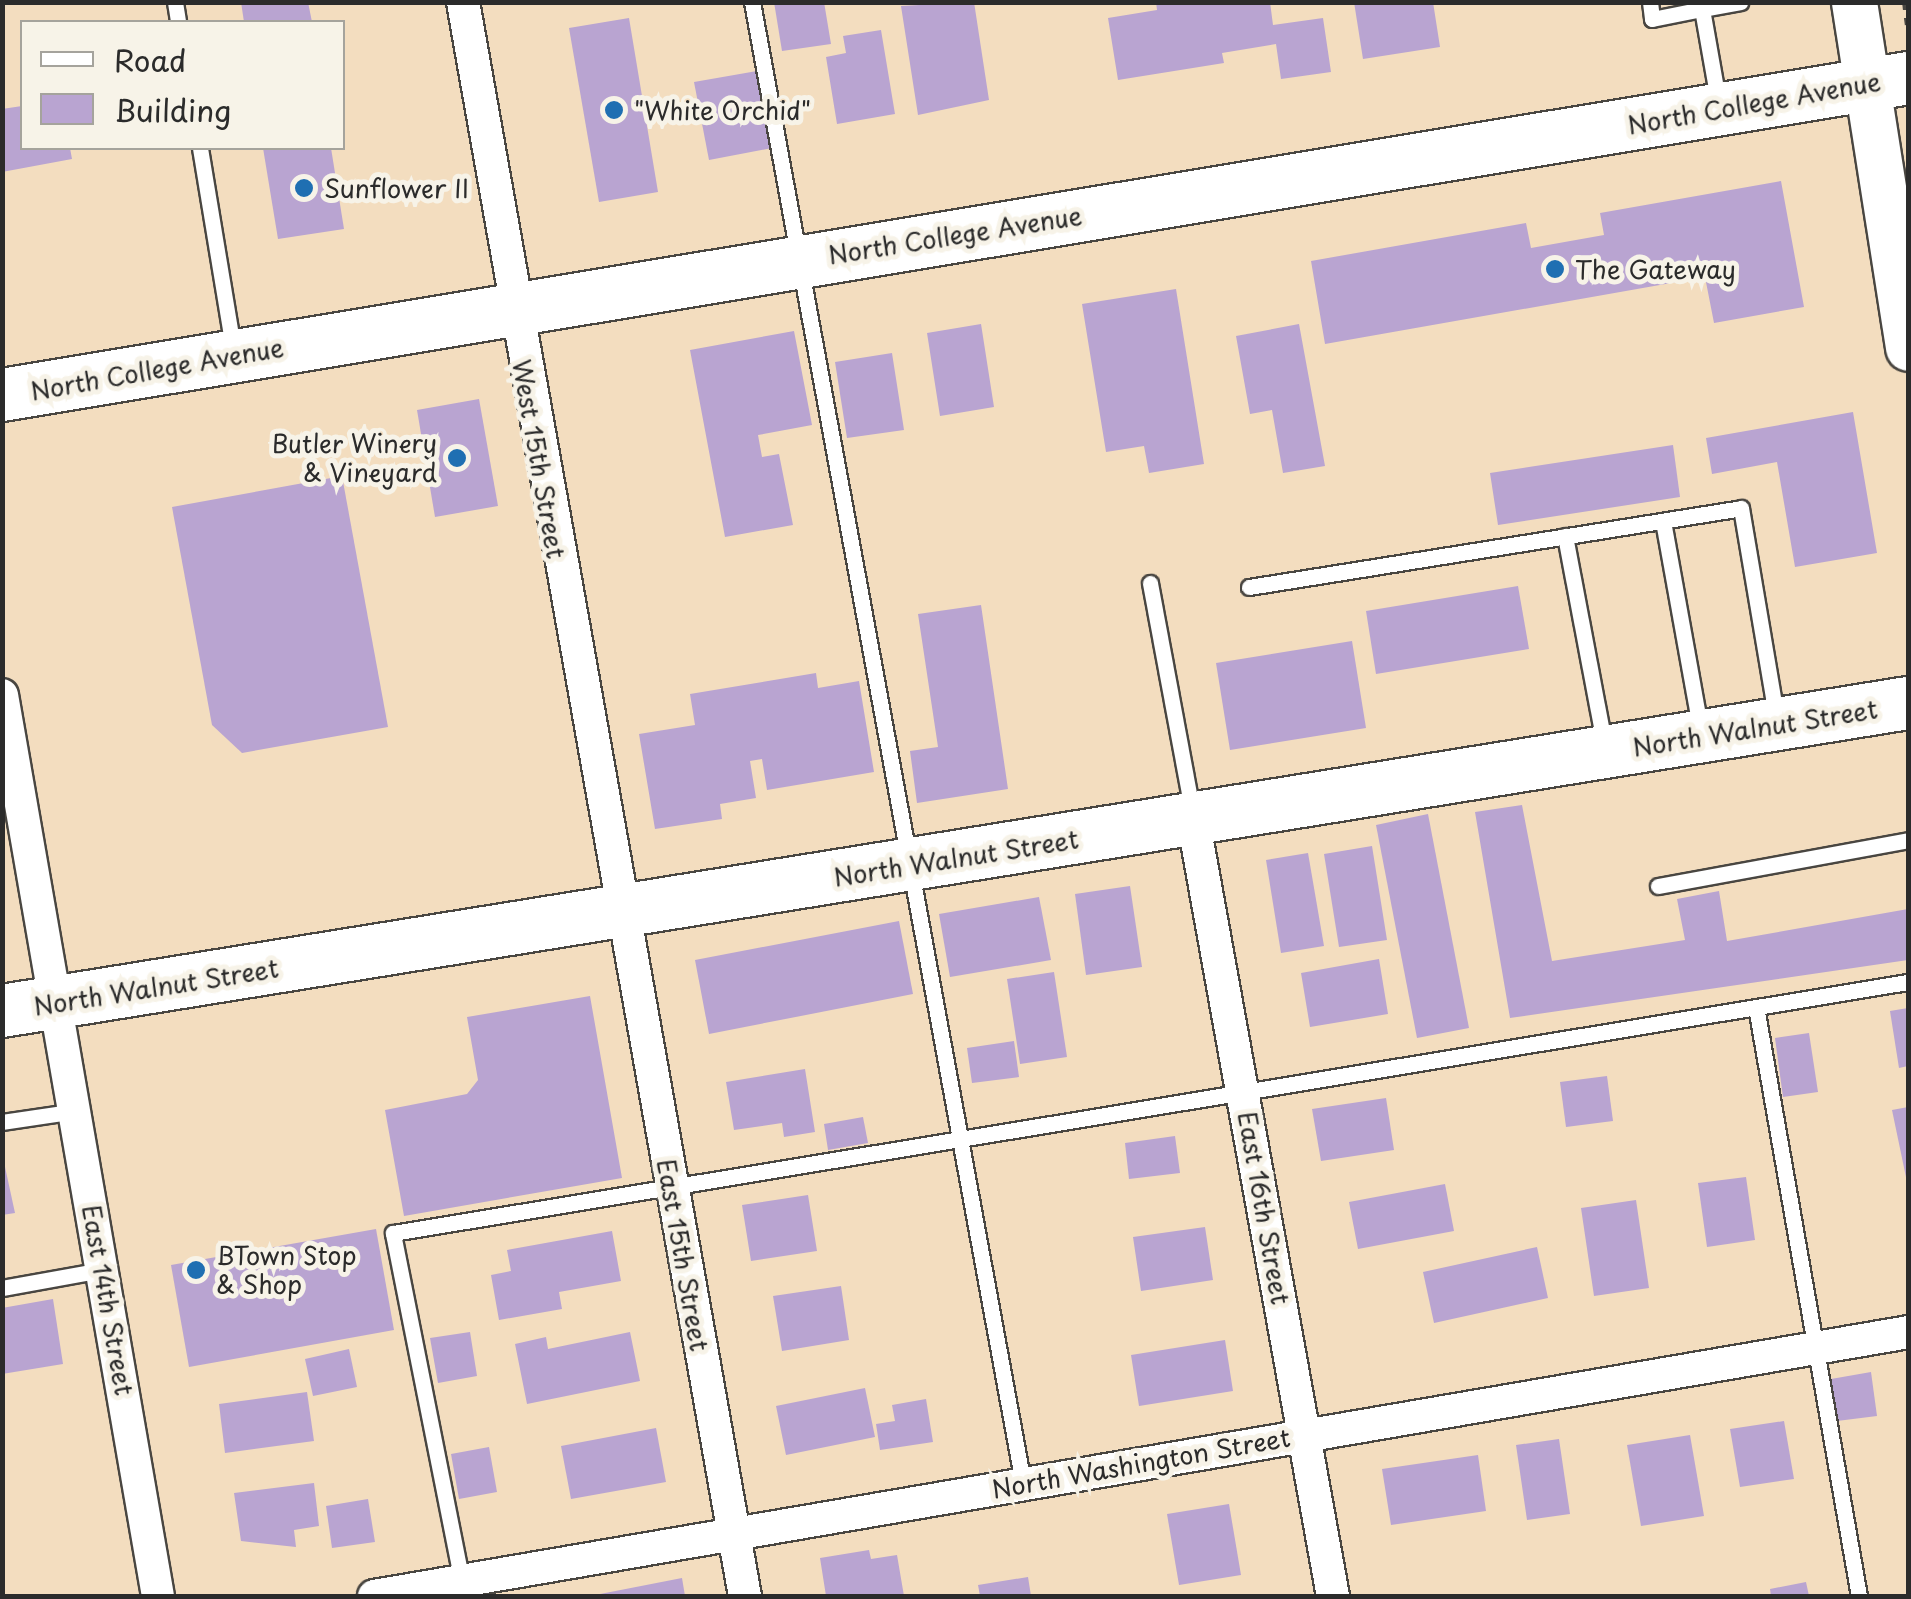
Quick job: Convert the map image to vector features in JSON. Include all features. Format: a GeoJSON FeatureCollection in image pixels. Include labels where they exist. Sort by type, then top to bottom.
{"type":"FeatureCollection","features":[{"type":"Feature","properties":{"kind":"main road"},"geometry":{"type":"LineString","coordinates":[[1854,2],[1887,80],[1908,348]]}},
{"type":"Feature","properties":{"kind":"main road","name":"North College Avenue"},"geometry":{"type":"LineString","coordinates":[[2,395],[1887,80]]}},
{"type":"Feature","properties":{"kind":"main road","name":"North Walnut Street"},"geometry":{"type":"LineString","coordinates":[[2,1011],[621,914],[1908,702]]}},
{"type":"Feature","properties":{"kind":"street","name":"West 15th Street"},"geometry":{"type":"LineString","coordinates":[[463,2],[513,309],[621,914]]}},
{"type":"Feature","properties":{"kind":"street","name":"East 14th Street"},"geometry":{"type":"LineString","coordinates":[[2,695],[158,1596]]}},
{"type":"Feature","properties":{"kind":"street","name":"East 16th Street"},"geometry":{"type":"LineString","coordinates":[[1194,819],[1333,1596]]}},
{"type":"Feature","properties":{"kind":"street","name":"East 15th Street"},"geometry":{"type":"LineString","coordinates":[[621,914],[745,1596]]}},
{"type":"Feature","properties":{"kind":"street","name":"North Washington Street"},"geometry":{"type":"LineString","coordinates":[[374,1596],[463,1589],[733,1534],[1908,1332]]}},
{"type":"Feature","properties":{"kind":"lane"},"geometry":{"type":"LineString","coordinates":[[752,2],[796,262],[912,865],[1023,1484]]}},
{"type":"Feature","properties":{"kind":"lane"},"geometry":{"type":"LineString","coordinates":[[1650,2],[1652,19],[1740,2]]}},
{"type":"Feature","properties":{"kind":"lane"},"geometry":{"type":"LineString","coordinates":[[1702,9],[1720,109]]}},
{"type":"Feature","properties":{"kind":"lane"},"geometry":{"type":"LineString","coordinates":[[200,150],[234,356]]}},
{"type":"Feature","properties":{"kind":"lane"},"geometry":{"type":"LineString","coordinates":[[1249,587],[1741,508],[1777,724]]}},
{"type":"Feature","properties":{"kind":"lane"},"geometry":{"type":"LineString","coordinates":[[1663,521],[1701,736]]}},
{"type":"Feature","properties":{"kind":"lane"},"geometry":{"type":"LineString","coordinates":[[1564,536],[1606,752]]}},
{"type":"Feature","properties":{"kind":"lane"},"geometry":{"type":"LineString","coordinates":[[1150,583],[1194,819]]}},
{"type":"Feature","properties":{"kind":"lane"},"geometry":{"type":"LineString","coordinates":[[1658,886],[1908,840]]}},
{"type":"Feature","properties":{"kind":"lane"},"geometry":{"type":"LineString","coordinates":[[463,1589],[393,1234],[1908,982]]}},
{"type":"Feature","properties":{"kind":"lane"},"geometry":{"type":"LineString","coordinates":[[1756,1007],[1859,1596]]}},
{"type":"Feature","properties":{"kind":"lane"},"geometry":{"type":"LineString","coordinates":[[2,1122],[76,1111]]}},
{"type":"Feature","properties":{"kind":"lane"},"geometry":{"type":"LineString","coordinates":[[2,1288],[104,1269]]}},
{"type":"Feature","properties":{"kind":"path"},"geometry":{"type":"LineString","coordinates":[[1905,2],[1908,25]]}},
{"type":"Feature","properties":{"kind":"building"},"geometry":{"type":"Polygon","coordinates":[[[241,2],[308,2],[312,20],[244,20],[241,2]]]}},
{"type":"Feature","properties":{"kind":"building"},"geometry":{"type":"Polygon","coordinates":[[[774,2],[824,2],[831,44],[782,51],[774,2]]]}},
{"type":"Feature","properties":{"kind":"building"},"geometry":{"type":"Polygon","coordinates":[[[974,2],[989,100],[918,115],[901,6],[974,2]]]}},
{"type":"Feature","properties":{"kind":"building"},"geometry":{"type":"Polygon","coordinates":[[[1156,2],[1270,2],[1273,25],[1323,18],[1331,72],[1281,79],[1276,44],[1222,53],[1224,63],[1118,80],[1108,18],[1157,10],[1156,2]]]}},
{"type":"Feature","properties":{"kind":"building"},"geometry":{"type":"Polygon","coordinates":[[[1354,2],[1433,2],[1440,47],[1363,59],[1354,2]]]}},
{"type":"Feature","properties":{"kind":"building","name":"\"White Orchid\""},"geometry":{"type":"Polygon","coordinates":[[[629,18],[658,192],[599,202],[569,28],[629,18]]]}},
{"type":"Feature","properties":{"kind":"building"},"geometry":{"type":"Polygon","coordinates":[[[881,30],[895,114],[837,124],[826,57],[846,53],[843,36],[881,30]]]}},
{"type":"Feature","properties":{"kind":"building"},"geometry":{"type":"Polygon","coordinates":[[[757,71],[772,148],[709,160],[694,82],[757,71]]]}},
{"type":"Feature","properties":{"kind":"building"},"geometry":{"type":"Polygon","coordinates":[[[20,106],[20,150],[70,150],[72,159],[2,172],[2,109],[20,106]]]}},
{"type":"Feature","properties":{"kind":"building","name":"Sunflower II"},"geometry":{"type":"Polygon","coordinates":[[[263,150],[331,150],[344,229],[278,239],[263,150]]]}},
{"type":"Feature","properties":{"kind":"building","name":"The Gateway"},"geometry":{"type":"Polygon","coordinates":[[[1781,181],[1804,307],[1714,323],[1705,277],[1325,344],[1311,261],[1526,223],[1531,248],[1604,235],[1600,213],[1781,181]]]}},
{"type":"Feature","properties":{"kind":"building"},"geometry":{"type":"Polygon","coordinates":[[[1176,289],[1204,464],[1149,473],[1144,446],[1106,452],[1082,304],[1176,289]]]}},
{"type":"Feature","properties":{"kind":"building"},"geometry":{"type":"Polygon","coordinates":[[[981,324],[994,407],[940,416],[927,333],[981,324]]]}},
{"type":"Feature","properties":{"kind":"building"},"geometry":{"type":"Polygon","coordinates":[[[1299,324],[1325,466],[1283,473],[1272,410],[1250,414],[1236,336],[1299,324]]]}},
{"type":"Feature","properties":{"kind":"building"},"geometry":{"type":"Polygon","coordinates":[[[794,331],[812,425],[758,435],[762,457],[779,454],[793,525],[725,537],[690,350],[794,331]]]}},
{"type":"Feature","properties":{"kind":"building"},"geometry":{"type":"Polygon","coordinates":[[[892,353],[904,430],[847,438],[835,362],[892,353]]]}},
{"type":"Feature","properties":{"kind":"building","name":"Butler Winery & Vineyard"},"geometry":{"type":"Polygon","coordinates":[[[479,399],[498,506],[435,517],[417,410],[479,399]]]}},
{"type":"Feature","properties":{"kind":"building"},"geometry":{"type":"Polygon","coordinates":[[[1853,412],[1877,553],[1795,567],[1777,462],[1712,474],[1706,438],[1853,412]]]}},
{"type":"Feature","properties":{"kind":"building"},"geometry":{"type":"Polygon","coordinates":[[[1673,445],[1680,497],[1498,525],[1490,473],[1673,445]]]}},
{"type":"Feature","properties":{"kind":"building"},"geometry":{"type":"Polygon","coordinates":[[[342,476],[388,727],[242,753],[212,725],[172,507],[342,476]]]}},
{"type":"Feature","properties":{"kind":"building"},"geometry":{"type":"Polygon","coordinates":[[[1518,586],[1529,649],[1376,674],[1366,611],[1518,586]]]}},
{"type":"Feature","properties":{"kind":"building"},"geometry":{"type":"Polygon","coordinates":[[[981,605],[1008,789],[917,803],[910,751],[938,747],[918,614],[981,605]]]}},
{"type":"Feature","properties":{"kind":"building"},"geometry":{"type":"Polygon","coordinates":[[[1352,641],[1366,728],[1230,750],[1216,663],[1352,641]]]}},
{"type":"Feature","properties":{"kind":"building"},"geometry":{"type":"Polygon","coordinates":[[[816,673],[818,688],[859,681],[874,772],[767,790],[762,759],[750,761],[756,798],[720,804],[722,819],[655,829],[639,734],[695,725],[690,694],[816,673]]]}},
{"type":"Feature","properties":{"kind":"building"},"geometry":{"type":"Polygon","coordinates":[[[1522,805],[1552,961],[1685,940],[1677,899],[1719,891],[1727,941],[1908,909],[1908,960],[1510,1018],[1475,812],[1522,805]]]}},
{"type":"Feature","properties":{"kind":"building"},"geometry":{"type":"Polygon","coordinates":[[[1428,814],[1469,1028],[1417,1038],[1376,825],[1428,814]]]}},
{"type":"Feature","properties":{"kind":"building"},"geometry":{"type":"Polygon","coordinates":[[[1372,846],[1387,940],[1339,947],[1324,854],[1372,846]]]}},
{"type":"Feature","properties":{"kind":"building"},"geometry":{"type":"Polygon","coordinates":[[[1308,853],[1324,946],[1281,953],[1266,860],[1308,853]]]}},
{"type":"Feature","properties":{"kind":"building"},"geometry":{"type":"Polygon","coordinates":[[[1130,886],[1142,967],[1086,975],[1075,894],[1130,886]]]}},
{"type":"Feature","properties":{"kind":"building"},"geometry":{"type":"Polygon","coordinates":[[[1039,897],[1051,960],[950,977],[939,914],[1039,897]]]}},
{"type":"Feature","properties":{"kind":"building"},"geometry":{"type":"Polygon","coordinates":[[[899,921],[913,994],[709,1034],[695,960],[899,921]]]}},
{"type":"Feature","properties":{"kind":"building"},"geometry":{"type":"Polygon","coordinates":[[[1379,959],[1388,1014],[1310,1027],[1301,973],[1379,959]]]}},
{"type":"Feature","properties":{"kind":"building"},"geometry":{"type":"Polygon","coordinates":[[[1054,972],[1067,1057],[1020,1064],[1007,979],[1054,972]]]}},
{"type":"Feature","properties":{"kind":"building"},"geometry":{"type":"Polygon","coordinates":[[[590,996],[622,1178],[404,1216],[385,1110],[467,1094],[478,1080],[467,1017],[590,996]]]}},
{"type":"Feature","properties":{"kind":"building"},"geometry":{"type":"Polygon","coordinates":[[[1908,1008],[1908,1066],[1899,1068],[1890,1011],[1908,1008]]]}},
{"type":"Feature","properties":{"kind":"building"},"geometry":{"type":"Polygon","coordinates":[[[1809,1033],[1818,1092],[1783,1097],[1775,1038],[1809,1033]]]}},
{"type":"Feature","properties":{"kind":"building"},"geometry":{"type":"Polygon","coordinates":[[[1014,1041],[1019,1077],[972,1083],[967,1048],[1014,1041]]]}},
{"type":"Feature","properties":{"kind":"building"},"geometry":{"type":"Polygon","coordinates":[[[805,1069],[815,1132],[784,1137],[782,1123],[734,1130],[726,1082],[805,1069]]]}},
{"type":"Feature","properties":{"kind":"building"},"geometry":{"type":"Polygon","coordinates":[[[1607,1076],[1613,1121],[1566,1127],[1560,1082],[1607,1076]]]}},
{"type":"Feature","properties":{"kind":"building"},"geometry":{"type":"Polygon","coordinates":[[[1386,1098],[1394,1150],[1321,1161],[1312,1109],[1386,1098]]]}},
{"type":"Feature","properties":{"kind":"building"},"geometry":{"type":"Polygon","coordinates":[[[1908,1107],[1908,1182],[1907,1182],[1892,1110],[1908,1107]]]}},
{"type":"Feature","properties":{"kind":"building"},"geometry":{"type":"Polygon","coordinates":[[[863,1117],[868,1143],[828,1150],[824,1124],[863,1117]]]}},
{"type":"Feature","properties":{"kind":"building"},"geometry":{"type":"Polygon","coordinates":[[[1175,1136],[1180,1173],[1129,1179],[1125,1143],[1175,1136]]]}},
{"type":"Feature","properties":{"kind":"building"},"geometry":{"type":"Polygon","coordinates":[[[2,1153],[15,1213],[2,1215],[2,1153]]]}},
{"type":"Feature","properties":{"kind":"building"},"geometry":{"type":"Polygon","coordinates":[[[1746,1177],[1755,1240],[1707,1247],[1698,1183],[1746,1177]]]}},
{"type":"Feature","properties":{"kind":"building"},"geometry":{"type":"Polygon","coordinates":[[[1445,1184],[1454,1231],[1358,1249],[1349,1202],[1445,1184]]]}},
{"type":"Feature","properties":{"kind":"building"},"geometry":{"type":"Polygon","coordinates":[[[808,1195],[817,1251],[751,1261],[742,1205],[808,1195]]]}},
{"type":"Feature","properties":{"kind":"building"},"geometry":{"type":"Polygon","coordinates":[[[1636,1200],[1649,1288],[1594,1296],[1581,1208],[1636,1200]]]}},
{"type":"Feature","properties":{"kind":"building"},"geometry":{"type":"Polygon","coordinates":[[[1205,1227],[1213,1280],[1141,1291],[1133,1237],[1205,1227]]]}},
{"type":"Feature","properties":{"kind":"building"},"geometry":{"type":"Polygon","coordinates":[[[376,1229],[394,1330],[189,1367],[171,1265],[376,1229]]]}},
{"type":"Feature","properties":{"kind":"building"},"geometry":{"type":"Polygon","coordinates":[[[612,1231],[621,1281],[559,1292],[562,1309],[499,1320],[491,1275],[511,1271],[507,1250],[612,1231]]]}},
{"type":"Feature","properties":{"kind":"building"},"geometry":{"type":"Polygon","coordinates":[[[1537,1247],[1548,1298],[1434,1323],[1423,1272],[1537,1247]]]}},
{"type":"Feature","properties":{"kind":"building"},"geometry":{"type":"Polygon","coordinates":[[[841,1286],[849,1340],[782,1351],[773,1296],[841,1286]]]}},
{"type":"Feature","properties":{"kind":"building"},"geometry":{"type":"Polygon","coordinates":[[[53,1299],[63,1364],[2,1374],[2,1308],[53,1299]]]}},
{"type":"Feature","properties":{"kind":"building"},"geometry":{"type":"Polygon","coordinates":[[[470,1332],[477,1376],[438,1383],[430,1338],[470,1332]]]}},
{"type":"Feature","properties":{"kind":"building"},"geometry":{"type":"Polygon","coordinates":[[[630,1332],[640,1381],[527,1404],[515,1344],[546,1337],[548,1349],[630,1332]]]}},
{"type":"Feature","properties":{"kind":"building"},"geometry":{"type":"Polygon","coordinates":[[[1225,1340],[1233,1391],[1139,1406],[1131,1355],[1225,1340]]]}},
{"type":"Feature","properties":{"kind":"building"},"geometry":{"type":"Polygon","coordinates":[[[349,1349],[357,1387],[313,1396],[305,1359],[349,1349]]]}},
{"type":"Feature","properties":{"kind":"building"},"geometry":{"type":"Polygon","coordinates":[[[1871,1372],[1877,1416],[1837,1421],[1831,1379],[1871,1372]]]}},
{"type":"Feature","properties":{"kind":"building"},"geometry":{"type":"Polygon","coordinates":[[[865,1388],[875,1437],[786,1455],[776,1406],[865,1388]]]}},
{"type":"Feature","properties":{"kind":"building"},"geometry":{"type":"Polygon","coordinates":[[[307,1392],[314,1441],[225,1453],[219,1404],[307,1392]]]}},
{"type":"Feature","properties":{"kind":"building"},"geometry":{"type":"Polygon","coordinates":[[[926,1399],[933,1442],[880,1450],[876,1424],[895,1421],[892,1405],[926,1399]]]}},
{"type":"Feature","properties":{"kind":"building"},"geometry":{"type":"Polygon","coordinates":[[[1784,1421],[1794,1479],[1740,1487],[1730,1429],[1784,1421]]]}},
{"type":"Feature","properties":{"kind":"building"},"geometry":{"type":"Polygon","coordinates":[[[656,1428],[666,1482],[571,1499],[561,1446],[656,1428]]]}},
{"type":"Feature","properties":{"kind":"building"},"geometry":{"type":"Polygon","coordinates":[[[1690,1435],[1704,1516],[1641,1526],[1627,1445],[1690,1435]]]}},
{"type":"Feature","properties":{"kind":"building"},"geometry":{"type":"Polygon","coordinates":[[[1559,1439],[1570,1514],[1527,1520],[1516,1445],[1559,1439]]]}},
{"type":"Feature","properties":{"kind":"building"},"geometry":{"type":"Polygon","coordinates":[[[489,1447],[497,1492],[459,1499],[451,1454],[489,1447]]]}},
{"type":"Feature","properties":{"kind":"building"},"geometry":{"type":"Polygon","coordinates":[[[1478,1455],[1486,1511],[1391,1525],[1382,1469],[1478,1455]]]}},
{"type":"Feature","properties":{"kind":"building"},"geometry":{"type":"Polygon","coordinates":[[[314,1483],[319,1526],[294,1530],[296,1547],[241,1541],[234,1493],[314,1483]]]}},
{"type":"Feature","properties":{"kind":"building"},"geometry":{"type":"Polygon","coordinates":[[[368,1499],[375,1542],[332,1548],[326,1506],[368,1499]]]}},
{"type":"Feature","properties":{"kind":"building"},"geometry":{"type":"Polygon","coordinates":[[[1229,1504],[1241,1575],[1179,1585],[1167,1514],[1229,1504]]]}},
{"type":"Feature","properties":{"kind":"building"},"geometry":{"type":"Polygon","coordinates":[[[869,1550],[871,1559],[897,1555],[904,1596],[826,1596],[820,1558],[869,1550]]]}},
{"type":"Feature","properties":{"kind":"building"},"geometry":{"type":"Polygon","coordinates":[[[1028,1577],[1031,1596],[980,1596],[978,1585],[1028,1577]]]}},
{"type":"Feature","properties":{"kind":"building"},"geometry":{"type":"Polygon","coordinates":[[[682,1578],[685,1596],[595,1596],[595,1595],[682,1578]]]}},
{"type":"Feature","properties":{"kind":"building"},"geometry":{"type":"Polygon","coordinates":[[[1806,1582],[1809,1596],[1771,1596],[1770,1589],[1806,1582]]]}},
{"type":"Feature","properties":{"kind":"place","name":"\"White Orchid\""},"geometry":{"type":"Point","coordinates":[614,110]}},
{"type":"Feature","properties":{"kind":"place","name":"Sunflower II"},"geometry":{"type":"Point","coordinates":[304,188]}},
{"type":"Feature","properties":{"kind":"place","name":"The Gateway"},"geometry":{"type":"Point","coordinates":[1555,269]}},
{"type":"Feature","properties":{"kind":"place","name":"Butler Winery & Vineyard"},"geometry":{"type":"Point","coordinates":[457,458]}},
{"type":"Feature","properties":{"kind":"place","name":"BTown Stop & Shop"},"geometry":{"type":"Point","coordinates":[196,1270]}}]}
